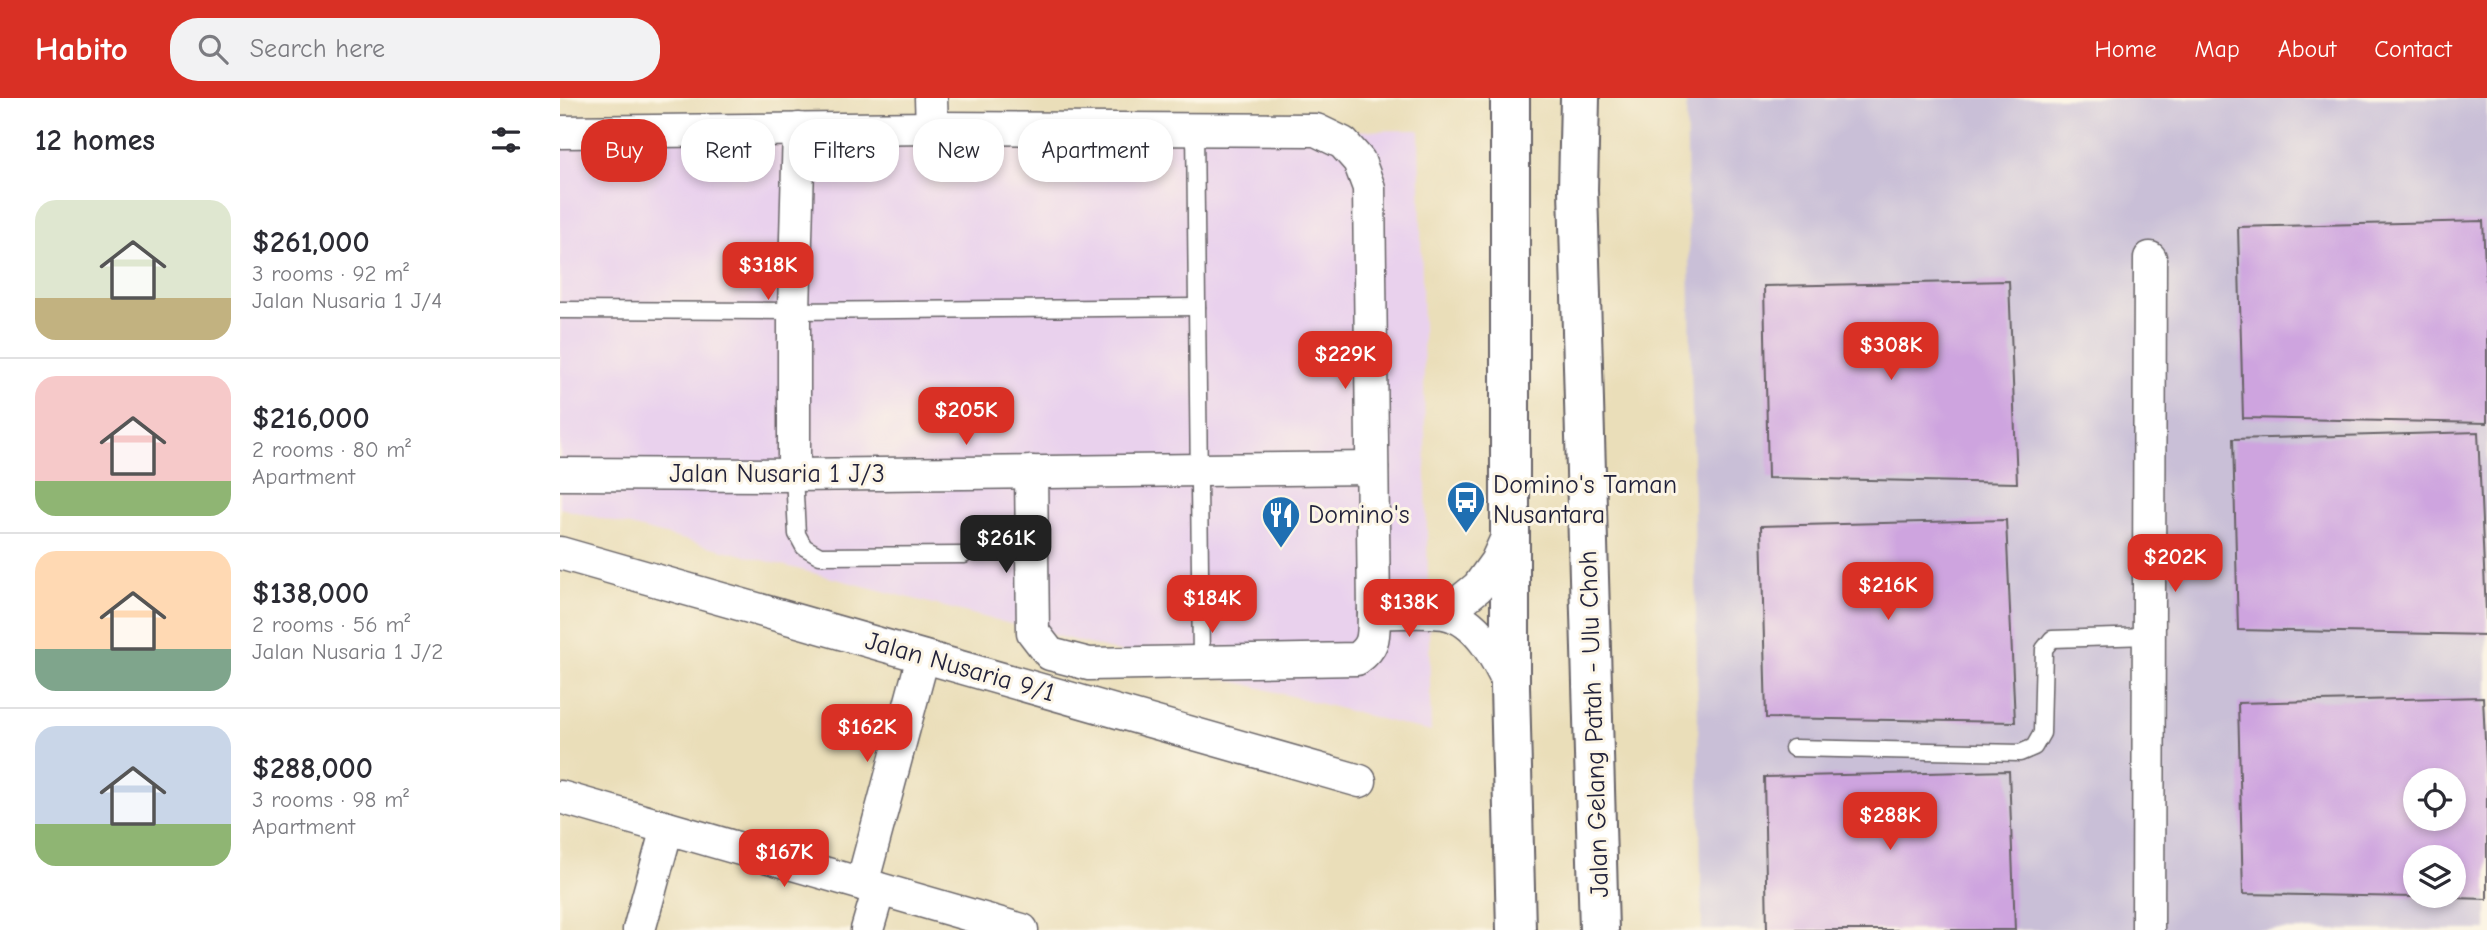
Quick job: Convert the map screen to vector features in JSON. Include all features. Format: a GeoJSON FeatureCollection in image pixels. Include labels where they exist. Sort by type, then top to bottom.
{"type":"FeatureCollection","features":[{"type":"Feature","properties":{"kind":"main road"},"geometry":{"type":"LineString","coordinates":[[1510,98],[1510,687],[1516,930]]}},
{"type":"Feature","properties":{"kind":"main road","name":"Jalan Gelang Patah - Ulu Choh"},"geometry":{"type":"LineString","coordinates":[[1580,98],[1578,190],[1599,930]]}},
{"type":"Feature","properties":{"kind":"street"},"geometry":{"type":"LineString","coordinates":[[882,119],[931,113],[1195,128],[1316,130],[1343,143],[1359,161],[1370,188],[1374,612],[1373,642],[1367,652],[1357,659],[1089,664],[1050,654],[1033,632],[1031,472]]}},
{"type":"Feature","properties":{"kind":"street"},"geometry":{"type":"LineString","coordinates":[[560,132],[789,129]]}},
{"type":"Feature","properties":{"kind":"street"},"geometry":{"type":"LineString","coordinates":[[794,475],[798,182]]}},
{"type":"Feature","properties":{"kind":"street"},"geometry":{"type":"LineString","coordinates":[[2148,930],[2150,258]]}},
{"type":"Feature","properties":{"kind":"street","name":"Jalan Nusaria 1 J/3"},"geometry":{"type":"LineString","coordinates":[[560,474],[1200,472],[1372,468]]}},
{"type":"Feature","properties":{"kind":"street"},"geometry":{"type":"LineString","coordinates":[[1446,613],[1478,587],[1496,562],[1511,529]]}},
{"type":"Feature","properties":{"kind":"street","name":"Jalan Nusaria 9/1"},"geometry":{"type":"LineString","coordinates":[[560,553],[1360,781]]}},
{"type":"Feature","properties":{"kind":"street"},"geometry":{"type":"LineString","coordinates":[[1374,612],[1446,613],[1461,621],[1480,636],[1496,655],[1510,687]]}},
{"type":"Feature","properties":{"kind":"street"},"geometry":{"type":"LineString","coordinates":[[867,930],[871,886],[923,657]]}},
{"type":"Feature","properties":{"kind":"street"},"geometry":{"type":"LineString","coordinates":[[560,797],[1022,930]]}},
{"type":"Feature","properties":{"kind":"street"},"geometry":{"type":"LineString","coordinates":[[639,930],[667,828]]}},
{"type":"Feature","properties":{"kind":"lane"},"geometry":{"type":"LineString","coordinates":[[1195,128],[1202,662]]}},
{"type":"Feature","properties":{"kind":"lane"},"geometry":{"type":"LineString","coordinates":[[560,310],[794,312],[1197,307]]}},
{"type":"Feature","properties":{"kind":"lane"},"geometry":{"type":"LineString","coordinates":[[794,475],[797,534],[804,547],[820,556],[964,555]]}},
{"type":"Feature","properties":{"kind":"lane"},"geometry":{"type":"LineString","coordinates":[[1793,748],[2020,753],[2034,747],[2042,733],[2043,649],[2052,639],[2149,636]]}},
{"type":"Feature","properties":{"kind":"shaded area"},"geometry":{"type":"Polygon","coordinates":[[[1686,98],[2487,98],[2487,930],[1702,930],[1686,98]]]}},
{"type":"Feature","properties":{"kind":"shaded area"},"geometry":{"type":"Polygon","coordinates":[[[1419,130],[1431,732],[560,508],[560,139],[581,139],[581,182],[667,182],[667,138],[681,138],[681,182],[775,182],[775,137],[789,137],[789,182],[899,182],[899,135],[913,135],[913,182],[1004,182],[1004,134],[1018,134],[1018,182],[1173,182],[1173,133],[1419,130]]]}},
{"type":"Feature","properties":{"kind":"building"},"geometry":{"type":"Polygon","coordinates":[[[2483,221],[2487,307],[2487,423],[2243,418],[2238,227],[2483,221]]]}},
{"type":"Feature","properties":{"kind":"building"},"geometry":{"type":"Polygon","coordinates":[[[2009,281],[2017,483],[1768,478],[1764,286],[2009,281]]]}},
{"type":"Feature","properties":{"kind":"building"},"geometry":{"type":"Polygon","coordinates":[[[2478,432],[2487,635],[2238,630],[2233,439],[2478,432]]]}},
{"type":"Feature","properties":{"kind":"building"},"geometry":{"type":"Polygon","coordinates":[[[2006,520],[2015,722],[1766,718],[1761,526],[2006,520]]]}},
{"type":"Feature","properties":{"kind":"building"},"geometry":{"type":"Polygon","coordinates":[[[2483,697],[2487,783],[2487,899],[2466,898],[2466,845],[2403,845],[2403,897],[2243,894],[2238,703],[2483,697]]]}},
{"type":"Feature","properties":{"kind":"building"},"geometry":{"type":"Polygon","coordinates":[[[2009,771],[2015,930],[1767,930],[1764,777],[2009,771]]]}},
{"type":"Feature","properties":{"kind":"place","name":"Domino's Taman Nusantara"},"geometry":{"type":"Point","coordinates":[1466,534]}},
{"type":"Feature","properties":{"kind":"place","name":"Domino's"},"geometry":{"type":"Point","coordinates":[1281,549]}}]}
